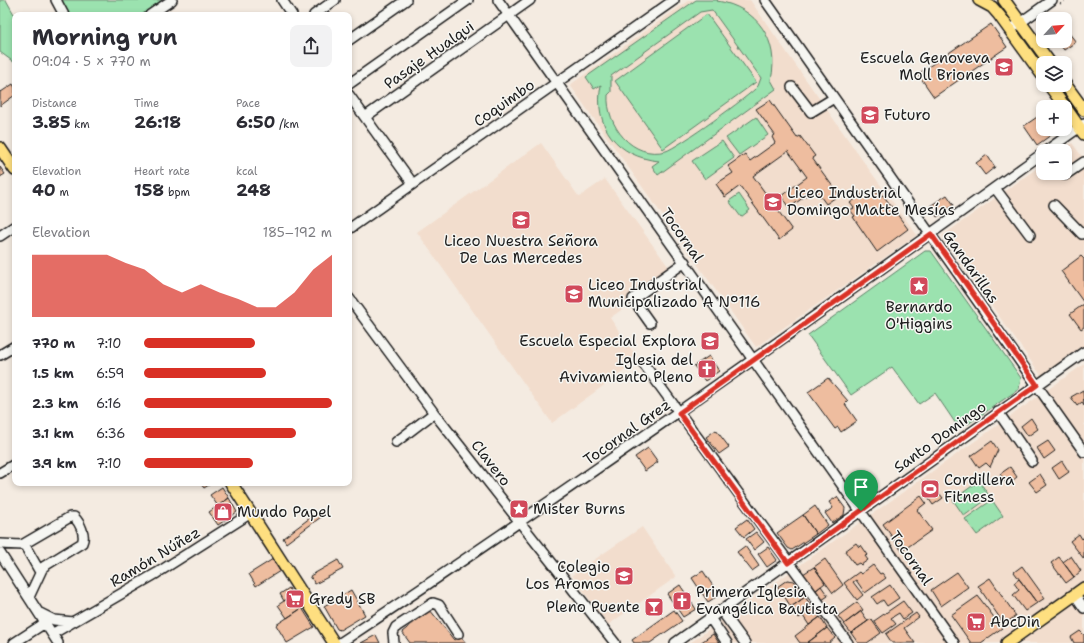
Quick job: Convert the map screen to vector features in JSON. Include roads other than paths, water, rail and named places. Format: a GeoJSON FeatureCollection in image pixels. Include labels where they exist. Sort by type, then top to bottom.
{"type":"FeatureCollection","features":[{"type":"Feature","properties":{"kind":"main road"},"geometry":{"type":"LineString","coordinates":[[1004,0],[1045,56]]}},
{"type":"Feature","properties":{"kind":"main road"},"geometry":{"type":"LineString","coordinates":[[987,2],[999,15],[1036,66]]}},
{"type":"Feature","properties":{"kind":"main road"},"geometry":{"type":"LineString","coordinates":[[1071,92],[1084,110]]}},
{"type":"Feature","properties":{"kind":"main road"},"geometry":{"type":"LineString","coordinates":[[1072,116],[1082,129]]}},
{"type":"Feature","properties":{"kind":"main road"},"geometry":{"type":"LineString","coordinates":[[0,148],[12,166]]}},
{"type":"Feature","properties":{"kind":"main road"},"geometry":{"type":"LineString","coordinates":[[233,486],[334,643]]}},
{"type":"Feature","properties":{"kind":"main road"},"geometry":{"type":"LineString","coordinates":[[1007,643],[1079,592]]}},
{"type":"Feature","properties":{"kind":"street"},"geometry":{"type":"LineString","coordinates":[[56,0],[62,12]]}},
{"type":"Feature","properties":{"kind":"street"},"geometry":{"type":"LineString","coordinates":[[155,12],[172,0]]}},
{"type":"Feature","properties":{"kind":"street"},"geometry":{"type":"LineString","coordinates":[[282,0],[290,12]]}},
{"type":"Feature","properties":{"kind":"street"},"geometry":{"type":"LineString","coordinates":[[318,12],[336,0]]}},
{"type":"Feature","properties":{"kind":"street"},"geometry":{"type":"LineString","coordinates":[[352,38],[406,0]]}},
{"type":"Feature","properties":{"kind":"street"},"geometry":{"type":"LineString","coordinates":[[352,82],[468,0]]}},
{"type":"Feature","properties":{"kind":"street","name":"Tocornal"},"geometry":{"type":"LineString","coordinates":[[498,0],[954,643]]}},
{"type":"Feature","properties":{"kind":"street","name":"Pasaje Hualqui"},"geometry":{"type":"LineString","coordinates":[[365,117],[530,0]]}},
{"type":"Feature","properties":{"kind":"street","name":"Coquimbo"},"geometry":{"type":"LineString","coordinates":[[352,227],[674,0]]}},
{"type":"Feature","properties":{"kind":"street","name":"Gandarillas"},"geometry":{"type":"LineString","coordinates":[[765,0],[1084,452]]}},
{"type":"Feature","properties":{"kind":"street"},"geometry":{"type":"LineString","coordinates":[[1010,30],[1052,0]]}},
{"type":"Feature","properties":{"kind":"street"},"geometry":{"type":"LineString","coordinates":[[792,87],[811,112],[834,98]]}},
{"type":"Feature","properties":{"kind":"street"},"geometry":{"type":"LineString","coordinates":[[352,99],[413,184]]}},
{"type":"Feature","properties":{"kind":"street"},"geometry":{"type":"LineString","coordinates":[[1057,144],[1082,129]]}},
{"type":"Feature","properties":{"kind":"street","name":"Tocornal Grez"},"geometry":{"type":"LineString","coordinates":[[340,643],[520,523],[679,413],[1036,158]]}},
{"type":"Feature","properties":{"kind":"street"},"geometry":{"type":"LineString","coordinates":[[1072,170],[1084,162]]}},
{"type":"Feature","properties":{"kind":"street"},"geometry":{"type":"LineString","coordinates":[[995,188],[1030,235]]}},
{"type":"Feature","properties":{"kind":"street"},"geometry":{"type":"LineString","coordinates":[[1054,205],[1082,234],[1084,233]]}},
{"type":"Feature","properties":{"kind":"street"},"geometry":{"type":"LineString","coordinates":[[0,236],[12,228]]}},
{"type":"Feature","properties":{"kind":"street"},"geometry":{"type":"LineString","coordinates":[[650,323],[633,299],[685,262]]}},
{"type":"Feature","properties":{"kind":"street","name":"Clavero"},"geometry":{"type":"LineString","coordinates":[[352,302],[434,413],[615,643]]}},
{"type":"Feature","properties":{"kind":"street"},"geometry":{"type":"LineString","coordinates":[[0,355],[12,348]]}},
{"type":"Feature","properties":{"kind":"street","name":"Santo Domingo"},"geometry":{"type":"LineString","coordinates":[[675,643],[1084,352]]}},
{"type":"Feature","properties":{"kind":"street"},"geometry":{"type":"LineString","coordinates":[[643,363],[848,643]]}},
{"type":"Feature","properties":{"kind":"street"},"geometry":{"type":"LineString","coordinates":[[998,412],[1032,461]]}},
{"type":"Feature","properties":{"kind":"street"},"geometry":{"type":"LineString","coordinates":[[396,442],[434,413]]}},
{"type":"Feature","properties":{"kind":"street"},"geometry":{"type":"LineString","coordinates":[[0,473],[12,466]]}},
{"type":"Feature","properties":{"kind":"street","name":"Ramón Núñez"},"geometry":{"type":"LineString","coordinates":[[52,634],[157,573],[251,513]]}},
{"type":"Feature","properties":{"kind":"street"},"geometry":{"type":"LineString","coordinates":[[0,544],[16,546],[24,544],[70,517],[74,517],[77,521],[84,535],[82,543],[46,566],[40,572],[29,597]]}},
{"type":"Feature","properties":{"kind":"street"},"geometry":{"type":"LineString","coordinates":[[24,544],[40,572]]}},
{"type":"Feature","properties":{"kind":"street"},"geometry":{"type":"LineString","coordinates":[[0,553],[58,643]]}},
{"type":"Feature","properties":{"kind":"street"},"geometry":{"type":"LineString","coordinates":[[1079,592],[1084,608]]}},
{"type":"Feature","properties":{"kind":"street"},"geometry":{"type":"LineString","coordinates":[[394,643],[393,633],[396,628],[433,603],[439,605],[458,634]]}},
{"type":"Feature","properties":{"kind":"street"},"geometry":{"type":"LineString","coordinates":[[396,606],[406,621]]}},
{"type":"Feature","properties":{"kind":"street"},"geometry":{"type":"LineString","coordinates":[[721,610],[745,643]]}},
{"type":"Feature","properties":{"kind":"street"},"geometry":{"type":"LineString","coordinates":[[39,613],[54,620],[73,622]]}},
{"type":"Feature","properties":{"kind":"street"},"geometry":{"type":"LineString","coordinates":[[710,618],[727,643]]}},
{"type":"Feature","properties":{"kind":"street"},"geometry":{"type":"LineString","coordinates":[[14,643],[45,623]]}},
{"type":"Feature","properties":{"kind":"place","name":"Escuela Genoveva Moll Briones"},"geometry":{"type":"Point","coordinates":[1004,67]}},
{"type":"Feature","properties":{"kind":"place","name":"Futuro"},"geometry":{"type":"Point","coordinates":[870,115]}},
{"type":"Feature","properties":{"kind":"place","name":"Liceo Industrial Domingo Matte Mesías"},"geometry":{"type":"Point","coordinates":[773,202]}},
{"type":"Feature","properties":{"kind":"place","name":"Liceo Nuestra Señora De Las Mercedes"},"geometry":{"type":"Point","coordinates":[521,220]}},
{"type":"Feature","properties":{"kind":"place","name":"Bernardo O'Higgins"},"geometry":{"type":"Point","coordinates":[919,286]}},
{"type":"Feature","properties":{"kind":"place","name":"Liceo Industrial Municipalizado A N°116"},"geometry":{"type":"Point","coordinates":[574,294]}},
{"type":"Feature","properties":{"kind":"place","name":"Escuela Especial Explora"},"geometry":{"type":"Point","coordinates":[710,341]}},
{"type":"Feature","properties":{"kind":"place","name":"Iglesia del Avivamiento Pleno"},"geometry":{"type":"Point","coordinates":[707,369]}},
{"type":"Feature","properties":{"kind":"place","name":"Cordillera Fitness"},"geometry":{"type":"Point","coordinates":[930,489]}},
{"type":"Feature","properties":{"kind":"place","name":"Mister Burns"},"geometry":{"type":"Point","coordinates":[519,509]}},
{"type":"Feature","properties":{"kind":"place","name":"Mundo Papel"},"geometry":{"type":"Point","coordinates":[223,512]}},
{"type":"Feature","properties":{"kind":"place","name":"Colegio Los Aromos"},"geometry":{"type":"Point","coordinates":[624,576]}},
{"type":"Feature","properties":{"kind":"place","name":"Gredy SB"},"geometry":{"type":"Point","coordinates":[295,599]}},
{"type":"Feature","properties":{"kind":"place","name":"Primera Iglesia Evangélica Bautista"},"geometry":{"type":"Point","coordinates":[682,601]}},
{"type":"Feature","properties":{"kind":"place","name":"Pleno Puente"},"geometry":{"type":"Point","coordinates":[654,607]}},
{"type":"Feature","properties":{"kind":"place","name":"AbcDin"},"geometry":{"type":"Point","coordinates":[976,622]}}]}
